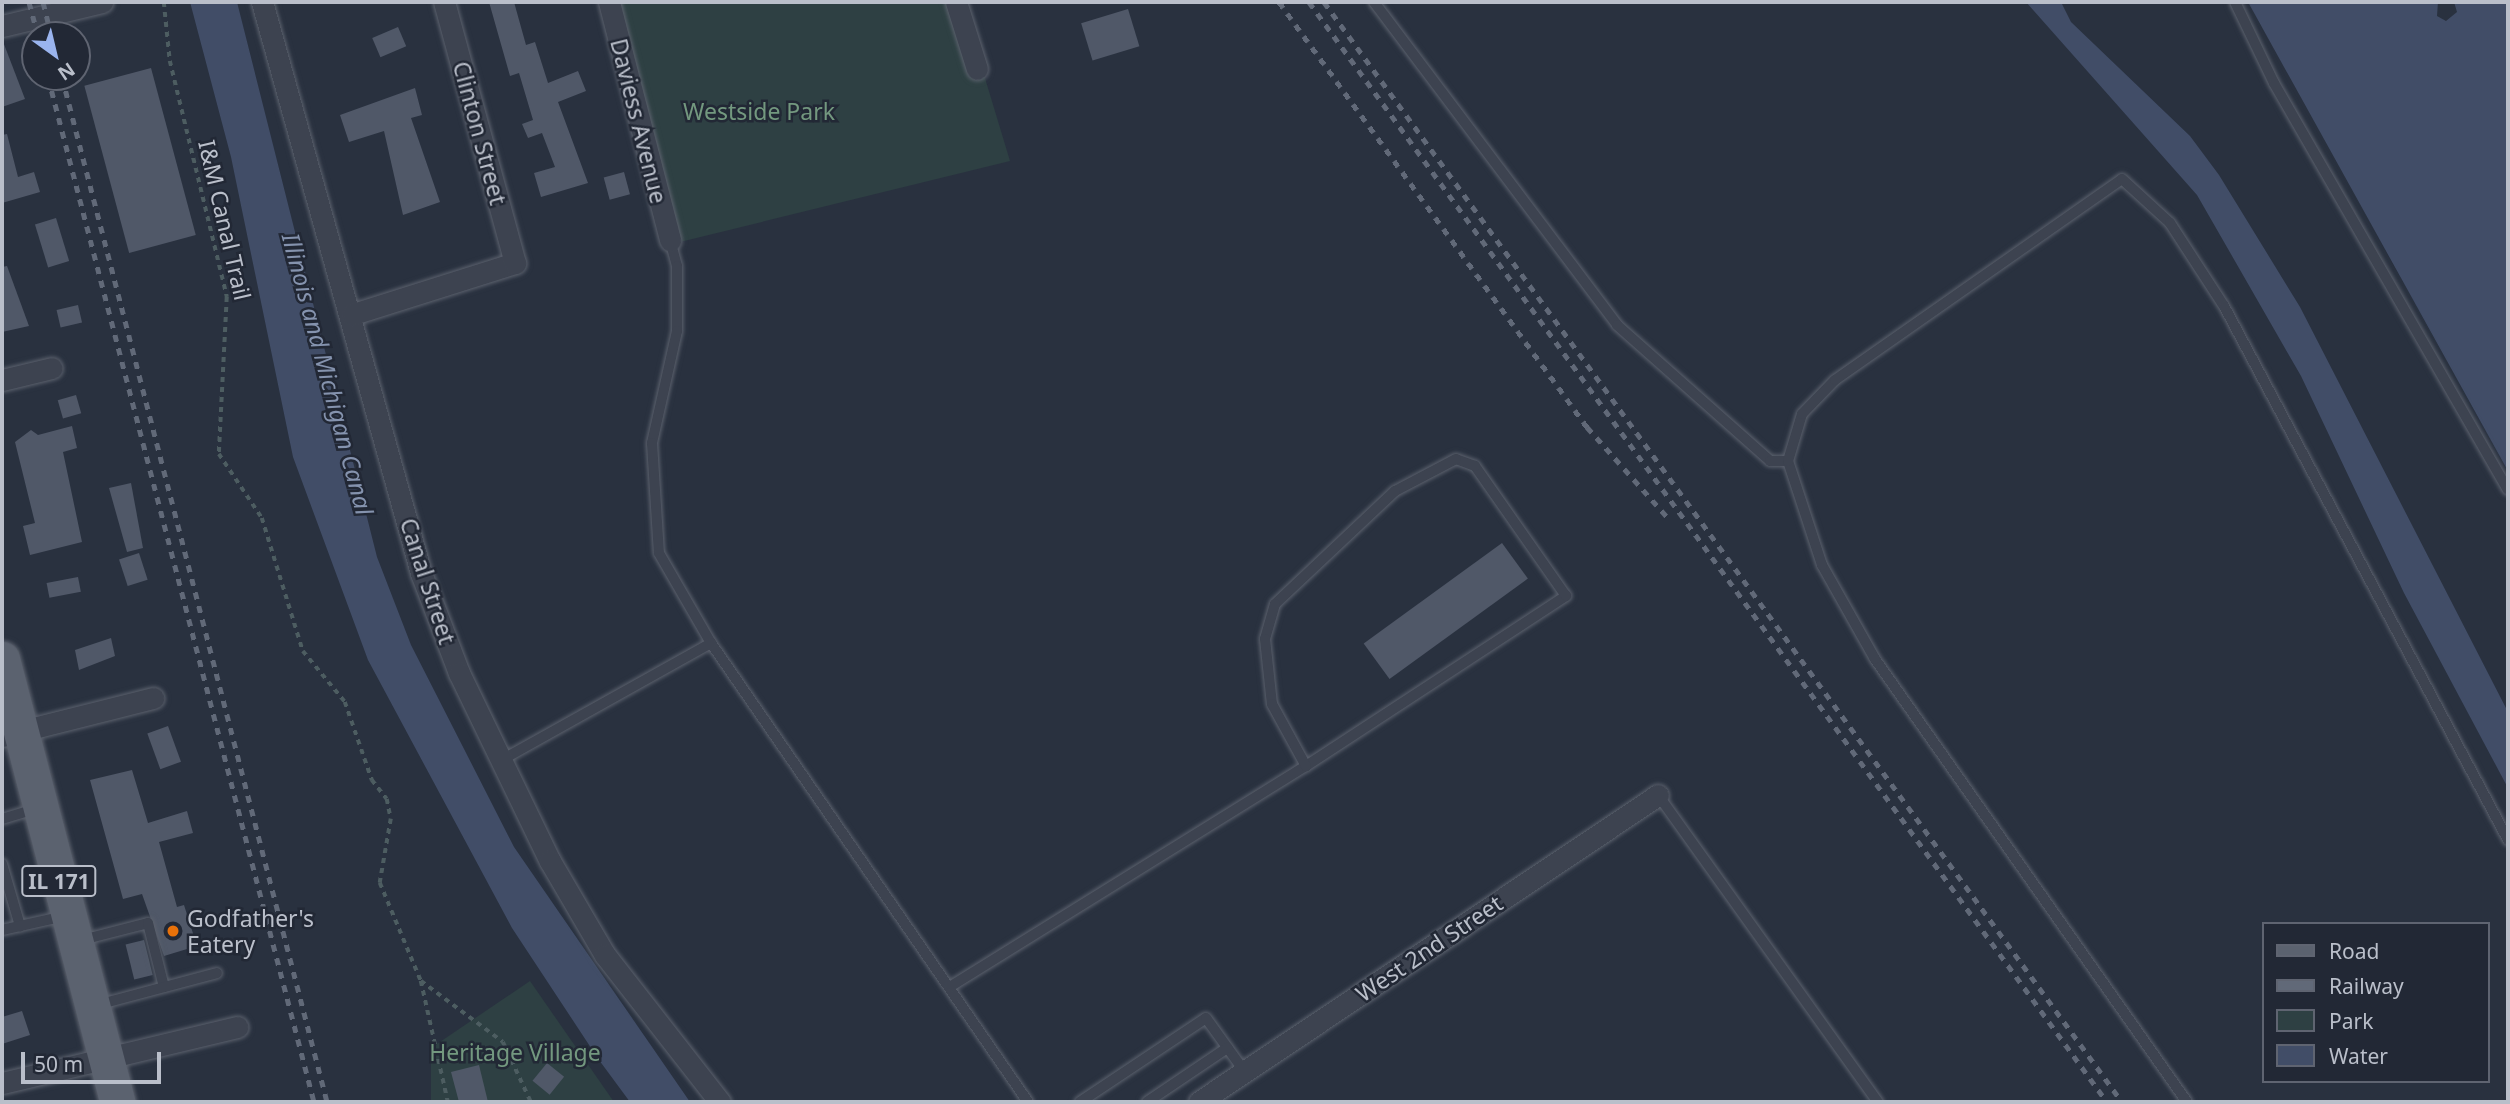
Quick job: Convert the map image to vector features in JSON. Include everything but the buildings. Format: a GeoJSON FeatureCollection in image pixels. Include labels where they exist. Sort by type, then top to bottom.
{"type":"FeatureCollection","features":[{"type":"Feature","properties":{"kind":"main road","name":"IL 171"},"geometry":{"type":"LineString","coordinates":[[2,659],[11,733],[40,807],[117,1102]]}},
{"type":"Feature","properties":{"kind":"street"},"geometry":{"type":"LineString","coordinates":[[2,26],[102,2]]}},
{"type":"Feature","properties":{"kind":"street","name":"Canal Street"},"geometry":{"type":"LineString","coordinates":[[262,2],[354,314],[421,573],[499,762],[605,955],[720,1102]]}},
{"type":"Feature","properties":{"kind":"street","name":"Clinton Street"},"geometry":{"type":"LineString","coordinates":[[354,314],[515,264],[444,2]]}},
{"type":"Feature","properties":{"kind":"street","name":"Daviess Avenue"},"geometry":{"type":"LineString","coordinates":[[609,2],[670,240]]}},
{"type":"Feature","properties":{"kind":"street"},"geometry":{"type":"LineString","coordinates":[[956,2],[977,69]]}},
{"type":"Feature","properties":{"kind":"street"},"geometry":{"type":"LineString","coordinates":[[2,380],[52,368]]}},
{"type":"Feature","properties":{"kind":"street"},"geometry":{"type":"LineString","coordinates":[[11,733],[153,698]]}},
{"type":"Feature","properties":{"kind":"street","name":"West 2nd Street"},"geometry":{"type":"LineString","coordinates":[[1199,1102],[1658,795]]}},
{"type":"Feature","properties":{"kind":"street"},"geometry":{"type":"LineString","coordinates":[[2,1083],[104,1056],[237,1027]]}},
{"type":"Feature","properties":{"kind":"lane"},"geometry":{"type":"LineString","coordinates":[[1374,2],[1617,325],[1770,461],[1788,461]]}},
{"type":"Feature","properties":{"kind":"lane"},"geometry":{"type":"LineString","coordinates":[[2235,2],[2274,83],[2508,490]]}},
{"type":"Feature","properties":{"kind":"lane"},"geometry":{"type":"LineString","coordinates":[[2171,1102],[2184,1098],[1875,659],[1822,565],[1788,461],[1802,414],[1835,380],[2122,180],[2170,223],[2217,295],[2508,840]]}},
{"type":"Feature","properties":{"kind":"lane"},"geometry":{"type":"LineString","coordinates":[[670,240],[677,266],[677,331],[659,394],[651,499],[659,553],[711,643],[951,986],[1028,1102]]}},
{"type":"Feature","properties":{"kind":"lane"},"geometry":{"type":"LineString","coordinates":[[951,986],[1306,766],[1566,596],[1475,466],[1456,459],[1395,491],[1275,604],[1265,639],[1272,704],[1306,766]]}},
{"type":"Feature","properties":{"kind":"lane"},"geometry":{"type":"LineString","coordinates":[[499,762],[711,643]]}},
{"type":"Feature","properties":{"kind":"lane"},"geometry":{"type":"LineString","coordinates":[[1658,795],[1878,1102]]}},
{"type":"Feature","properties":{"kind":"lane"},"geometry":{"type":"LineString","coordinates":[[2,818],[40,807]]}},
{"type":"Feature","properties":{"kind":"lane"},"geometry":{"type":"LineString","coordinates":[[2,864],[20,926]]}},
{"type":"Feature","properties":{"kind":"lane"},"geometry":{"type":"LineString","coordinates":[[2,930],[20,926],[71,929],[148,923],[164,987]]}},
{"type":"Feature","properties":{"kind":"lane"},"geometry":{"type":"LineString","coordinates":[[91,1007],[217,973]]}},
{"type":"Feature","properties":{"kind":"lane"},"geometry":{"type":"LineString","coordinates":[[1080,1102],[1206,1018],[1245,1072]]}},
{"type":"Feature","properties":{"kind":"lane"},"geometry":{"type":"LineString","coordinates":[[1147,1102],[1227,1048]]}},
{"type":"Feature","properties":{"kind":"path","name":"I&M Canal Trail"},"geometry":{"type":"LineString","coordinates":[[164,2],[170,61],[228,298],[219,454],[262,518],[300,643],[345,702],[372,780],[387,799],[391,819],[380,883],[421,981],[448,1102]]}},
{"type":"Feature","properties":{"kind":"path"},"geometry":{"type":"LineString","coordinates":[[421,981],[503,1042],[531,1102]]}},
{"type":"Feature","properties":{"kind":"green space","name":"Westside Park"},"geometry":{"type":"Polygon","coordinates":[[[619,2],[962,2],[1010,161],[680,242],[619,2]]]}},
{"type":"Feature","properties":{"kind":"green space","name":"Heritage Village"},"geometry":{"type":"Polygon","coordinates":[[[530,981],[614,1102],[431,1102],[431,1048],[530,981]]]}},
{"type":"Feature","properties":{"kind":"water","name":"Illinois and Michigan Canal"},"geometry":{"type":"Polygon","coordinates":[[[190,2],[237,2],[377,557],[411,645],[514,847],[690,1102],[630,1102],[599,1060],[512,928],[368,660],[293,457],[231,157],[190,2]]]}},
{"type":"Feature","properties":{"kind":"water"},"geometry":{"type":"Polygon","coordinates":[[[2026,2],[2061,2],[2071,22],[2190,136],[2219,175],[2300,307],[2508,712],[2508,788],[2404,593],[2301,376],[2197,195],[2026,2]]]}},
{"type":"Feature","properties":{"kind":"water"},"geometry":{"type":"Polygon","coordinates":[[[2248,2],[2438,2],[2437,16],[2446,21],[2457,12],[2454,2],[2508,2],[2508,471],[2248,2]]]}},
{"type":"Feature","properties":{"kind":"railway"},"geometry":{"type":"LineString","coordinates":[[29,2],[34,21]]}},
{"type":"Feature","properties":{"kind":"railway"},"geometry":{"type":"LineString","coordinates":[[43,2],[48,21]]}},
{"type":"Feature","properties":{"kind":"railway"},"geometry":{"type":"LineString","coordinates":[[1279,2],[1587,427],[1668,518]]}},
{"type":"Feature","properties":{"kind":"railway"},"geometry":{"type":"LineString","coordinates":[[1309,2],[2107,1102]]}},
{"type":"Feature","properties":{"kind":"railway"},"geometry":{"type":"LineString","coordinates":[[1324,2],[2122,1102]]}},
{"type":"Feature","properties":{"kind":"railway"},"geometry":{"type":"LineString","coordinates":[[52,91],[314,1102]]}},
{"type":"Feature","properties":{"kind":"railway"},"geometry":{"type":"LineString","coordinates":[[66,91],[327,1102]]}},
{"type":"Feature","properties":{"kind":"place","name":"Godfather's Eatery"},"geometry":{"type":"Point","coordinates":[173,931]}}]}
